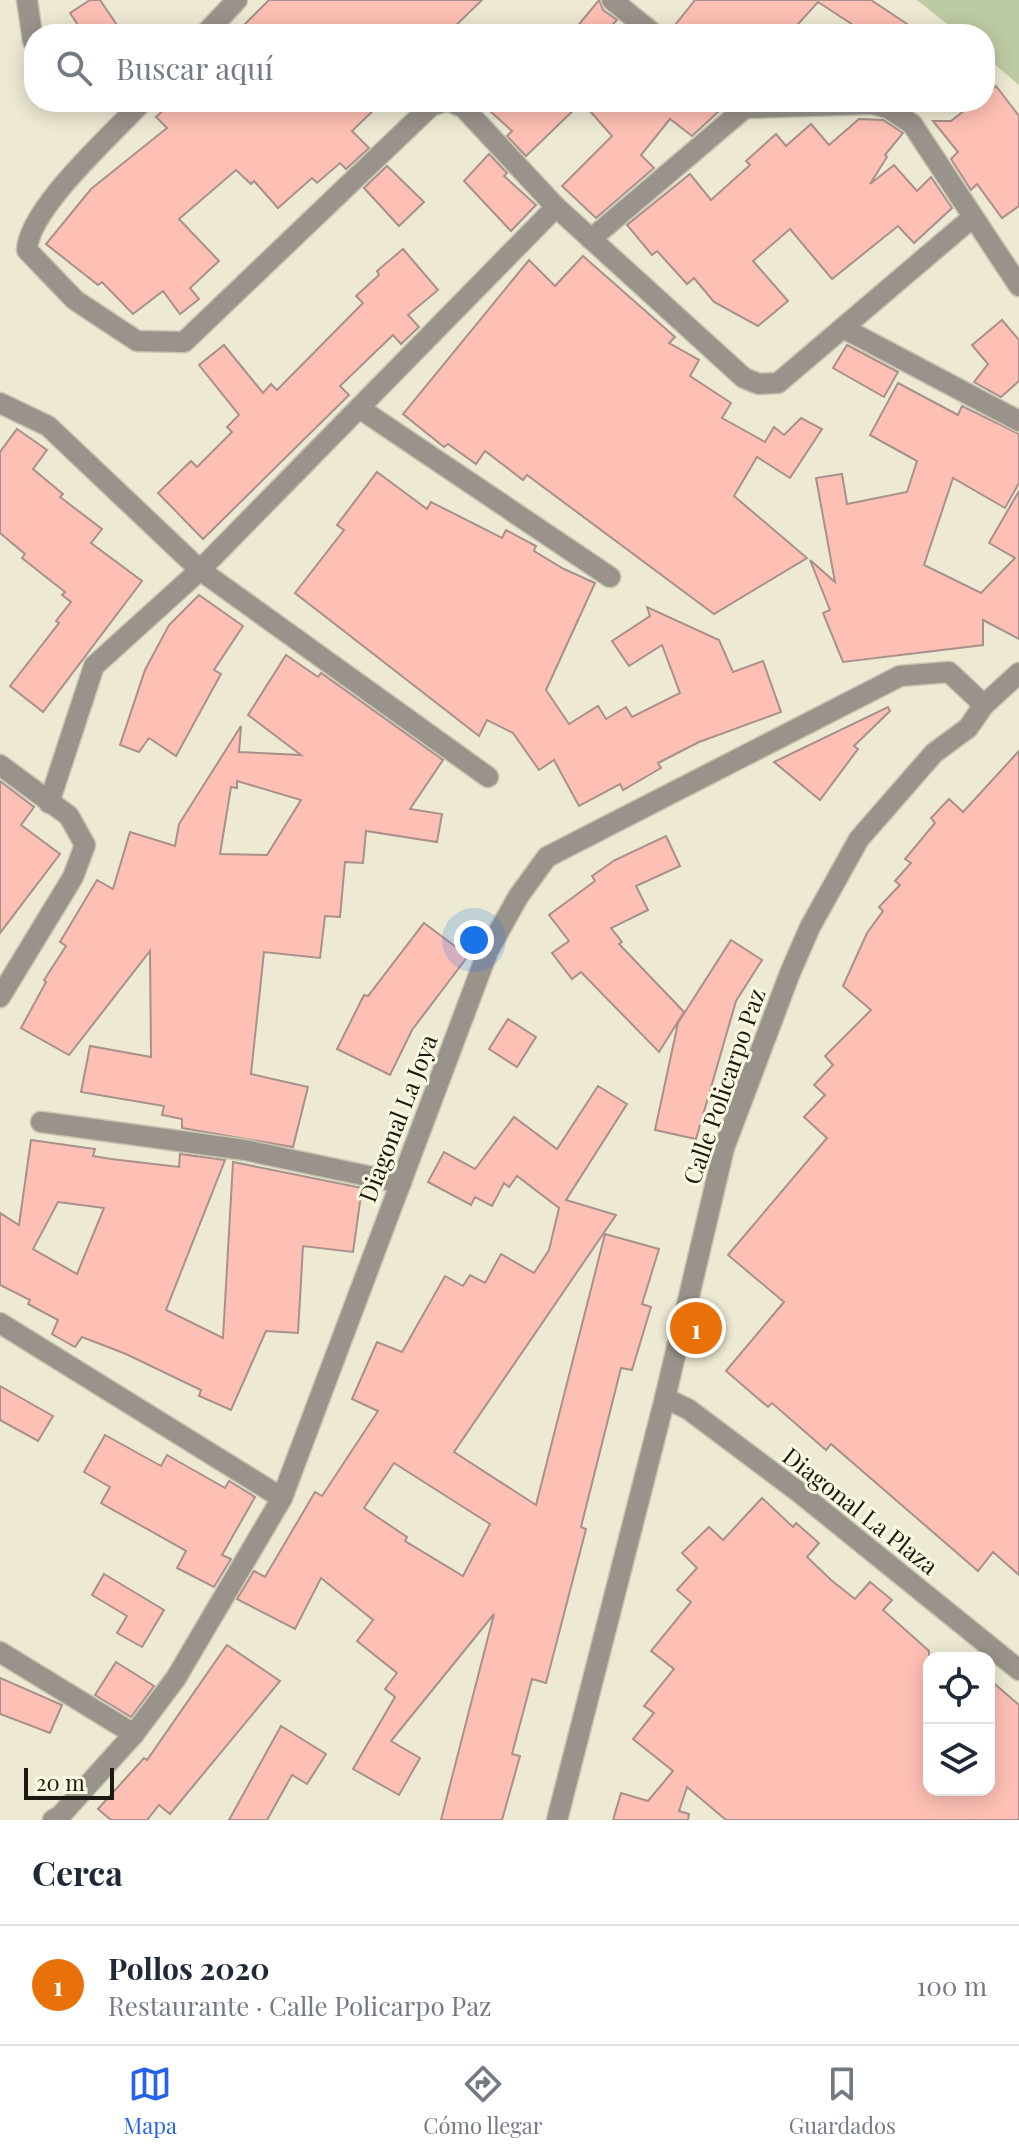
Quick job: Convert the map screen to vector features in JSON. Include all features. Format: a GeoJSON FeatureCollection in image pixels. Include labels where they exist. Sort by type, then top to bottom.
{"type":"FeatureCollection","features":[{"type":"Feature","properties":{"kind":"street"},"geometry":{"type":"LineString","coordinates":[[27,0],[31,24]]}},
{"type":"Feature","properties":{"kind":"street"},"geometry":{"type":"LineString","coordinates":[[214,24],[237,0]]}},
{"type":"Feature","properties":{"kind":"street"},"geometry":{"type":"LineString","coordinates":[[612,0],[642,24]]}},
{"type":"Feature","properties":{"kind":"street"},"geometry":{"type":"LineString","coordinates":[[133,112],[42,210],[28,234],[27,250],[75,300],[137,341],[184,342],[425,112]]}},
{"type":"Feature","properties":{"kind":"street"},"geometry":{"type":"LineString","coordinates":[[468,112],[556,207],[744,378],[759,384],[778,383],[973,217]]}},
{"type":"Feature","properties":{"kind":"street"},"geometry":{"type":"LineString","coordinates":[[591,239],[733,112]]}},
{"type":"Feature","properties":{"kind":"street"},"geometry":{"type":"LineString","coordinates":[[894,112],[912,124],[1019,286]]}},
{"type":"Feature","properties":{"kind":"street"},"geometry":{"type":"LineString","coordinates":[[49,803],[94,666],[200,570],[556,207]]}},
{"type":"Feature","properties":{"kind":"street"},"geometry":{"type":"LineString","coordinates":[[843,328],[1019,421]]}},
{"type":"Feature","properties":{"kind":"street"},"geometry":{"type":"LineString","coordinates":[[0,403],[48,426],[200,570],[488,777]]}},
{"type":"Feature","properties":{"kind":"street"},"geometry":{"type":"LineString","coordinates":[[359,408],[610,577]]}},
{"type":"Feature","properties":{"kind":"street","name":"Diagonal La Joya"},"geometry":{"type":"LineString","coordinates":[[53,1820],[134,1734],[176,1678],[282,1498],[488,951],[518,897],[547,857],[900,676],[949,672],[984,705]]}},
{"type":"Feature","properties":{"kind":"street","name":"Calle Policarpo Paz"},"geometry":{"type":"LineString","coordinates":[[557,1820],[665,1398],[724,1148],[810,927],[859,839],[934,753],[968,728],[984,705],[1019,673]]}},
{"type":"Feature","properties":{"kind":"street"},"geometry":{"type":"LineString","coordinates":[[0,765],[69,816],[85,845],[73,877],[0,997]]}},
{"type":"Feature","properties":{"kind":"street"},"geometry":{"type":"LineString","coordinates":[[41,1122],[245,1150],[401,1183]]}},
{"type":"Feature","properties":{"kind":"street"},"geometry":{"type":"LineString","coordinates":[[0,1323],[282,1498]]}},
{"type":"Feature","properties":{"kind":"street","name":"Diagonal La Plaza"},"geometry":{"type":"LineString","coordinates":[[665,1398],[688,1409],[800,1493],[1019,1670]]}},
{"type":"Feature","properties":{"kind":"street"},"geometry":{"type":"LineString","coordinates":[[0,1652],[134,1734]]}},
{"type":"Feature","properties":{"kind":"green space"},"geometry":{"type":"Polygon","coordinates":[[[917,0],[1019,0],[1019,85],[995,65],[995,24],[947,24],[917,0]]]}},
{"type":"Feature","properties":{"kind":"building"},"geometry":{"type":"Polygon","coordinates":[[[90,0],[100,0],[116,24],[77,24],[70,13],[90,0]]]}},
{"type":"Feature","properties":{"kind":"building"},"geometry":{"type":"Polygon","coordinates":[[[269,0],[482,0],[457,24],[245,24],[269,0]]]}},
{"type":"Feature","properties":{"kind":"building"},"geometry":{"type":"Polygon","coordinates":[[[599,0],[603,10],[617,20],[613,24],[579,24],[599,0]]]}},
{"type":"Feature","properties":{"kind":"building"},"geometry":{"type":"Polygon","coordinates":[[[695,0],[871,0],[907,24],[852,24],[818,2],[798,24],[676,24],[695,0]]]}},
{"type":"Feature","properties":{"kind":"building"},"geometry":{"type":"Polygon","coordinates":[[[995,87],[1019,116],[1019,206],[1002,218],[977,184],[971,190],[951,159],[958,152],[933,121],[951,121],[962,112],[995,112],[995,87]]]}},
{"type":"Feature","properties":{"kind":"building"},"geometry":{"type":"Polygon","coordinates":[[[161,112],[372,112],[352,131],[369,148],[346,169],[340,163],[317,183],[312,178],[278,208],[254,181],[251,184],[236,170],[179,219],[219,261],[190,288],[199,299],[180,314],[163,291],[133,314],[102,282],[98,285],[46,244],[91,189],[167,128],[156,117],[161,112]]]}},
{"type":"Feature","properties":{"kind":"building"},"geometry":{"type":"Polygon","coordinates":[[[491,112],[572,112],[526,156],[507,136],[512,131],[491,112]]]}},
{"type":"Feature","properties":{"kind":"building"},"geometry":{"type":"Polygon","coordinates":[[[591,112],[718,112],[692,136],[670,119],[641,155],[654,168],[596,218],[562,186],[612,136],[591,112]]]}},
{"type":"Feature","properties":{"kind":"building"},"geometry":{"type":"Polygon","coordinates":[[[859,119],[883,120],[903,133],[885,155],[887,157],[870,184],[894,165],[917,191],[931,177],[952,208],[914,243],[898,226],[832,279],[790,229],[753,261],[788,301],[758,326],[714,302],[694,278],[687,284],[657,251],[652,255],[627,225],[690,174],[711,200],[750,165],[746,161],[776,134],[786,146],[811,124],[829,145],[859,119]]]}},
{"type":"Feature","properties":{"kind":"building"},"geometry":{"type":"Polygon","coordinates":[[[489,154],[507,173],[504,176],[536,205],[511,231],[464,181],[489,154]]]}},
{"type":"Feature","properties":{"kind":"building"},"geometry":{"type":"Polygon","coordinates":[[[387,166],[424,202],[399,226],[364,188],[387,166]]]}},
{"type":"Feature","properties":{"kind":"building"},"geometry":{"type":"Polygon","coordinates":[[[403,249],[438,290],[408,315],[419,327],[401,344],[393,335],[340,386],[349,395],[203,539],[158,493],[191,461],[197,467],[232,432],[227,427],[239,415],[199,365],[224,345],[263,393],[271,384],[277,390],[363,303],[356,296],[379,275],[377,271],[403,249]]]}},
{"type":"Feature","properties":{"kind":"building"},"geometry":{"type":"Polygon","coordinates":[[[583,256],[675,337],[669,343],[699,360],[690,376],[731,403],[722,418],[765,442],[774,427],[784,435],[801,418],[822,429],[790,478],[757,457],[734,496],[807,558],[714,614],[527,475],[523,480],[485,451],[476,464],[448,444],[444,447],[403,414],[529,260],[555,286],[583,256]]]}},
{"type":"Feature","properties":{"kind":"building"},"geometry":{"type":"Polygon","coordinates":[[[1002,320],[1019,340],[1019,381],[1001,397],[974,382],[988,364],[972,345],[1002,320]]]}},
{"type":"Feature","properties":{"kind":"building"},"geometry":{"type":"Polygon","coordinates":[[[847,345],[898,372],[884,397],[833,368],[847,345]]]}},
{"type":"Feature","properties":{"kind":"building"},"geometry":{"type":"Polygon","coordinates":[[[898,383],[958,415],[962,406],[1019,434],[1019,483],[1005,508],[953,478],[924,565],[981,593],[1015,558],[989,543],[1019,491],[1019,639],[983,620],[983,645],[843,662],[823,613],[830,610],[810,560],[835,582],[816,478],[842,474],[847,504],[907,492],[917,461],[870,435],[898,383]]]}},
{"type":"Feature","properties":{"kind":"building"},"geometry":{"type":"Polygon","coordinates":[[[17,429],[47,450],[33,469],[63,494],[60,497],[102,529],[91,543],[142,581],[43,712],[10,686],[59,623],[56,621],[71,602],[62,595],[65,592],[22,558],[25,554],[0,533],[0,452],[17,429]]]}},
{"type":"Feature","properties":{"kind":"building"},"geometry":{"type":"Polygon","coordinates":[[[377,472],[427,509],[431,502],[502,538],[506,530],[536,546],[534,551],[564,569],[595,583],[546,690],[569,724],[598,706],[606,719],[626,707],[632,717],[680,693],[662,645],[629,666],[612,641],[650,616],[647,607],[719,640],[733,672],[763,661],[781,712],[699,742],[658,763],[661,768],[623,790],[620,784],[579,806],[554,760],[539,770],[513,733],[487,720],[479,736],[295,593],[344,530],[337,525],[377,472]]]}},
{"type":"Feature","properties":{"kind":"building"},"geometry":{"type":"Polygon","coordinates":[[[199,595],[243,626],[214,670],[221,674],[176,756],[149,738],[139,752],[120,745],[145,670],[169,625],[199,595]]]}},
{"type":"Feature","properties":{"kind":"building"},"geometry":{"type":"Polygon","coordinates":[[[286,655],[318,677],[321,673],[443,760],[410,809],[442,814],[437,842],[366,831],[363,863],[345,862],[340,917],[325,916],[320,958],[264,952],[251,1074],[308,1087],[293,1147],[182,1128],[182,1119],[162,1115],[164,1106],[81,1092],[90,1046],[151,1057],[150,951],[69,1055],[21,1028],[46,982],[44,980],[66,946],[60,942],[97,880],[113,889],[130,832],[175,846],[179,824],[241,726],[239,752],[301,755],[248,715],[286,655]],[[237,781],[237,788],[231,787],[220,854],[267,855],[301,800],[237,781]]]}},
{"type":"Feature","properties":{"kind":"building"},"geometry":{"type":"Polygon","coordinates":[[[888,707],[890,711],[854,746],[858,749],[820,800],[774,762],[888,707]]]}},
{"type":"Feature","properties":{"kind":"building"},"geometry":{"type":"Polygon","coordinates":[[[1019,751],[1019,1575],[993,1552],[978,1571],[831,1444],[826,1450],[772,1403],[768,1407],[726,1371],[784,1302],[728,1255],[827,1138],[804,1117],[825,1095],[814,1085],[833,1065],[825,1056],[871,1010],[843,986],[867,933],[883,911],[879,907],[900,885],[895,881],[911,863],[905,859],[935,823],[931,818],[949,799],[963,812],[1019,751]]]}},
{"type":"Feature","properties":{"kind":"building"},"geometry":{"type":"Polygon","coordinates":[[[0,781],[34,807],[21,825],[60,854],[0,933],[0,781]]]}},
{"type":"Feature","properties":{"kind":"building"},"geometry":{"type":"Polygon","coordinates":[[[666,836],[680,866],[636,886],[648,910],[611,928],[622,942],[619,944],[684,1012],[659,1052],[581,972],[572,979],[552,953],[569,941],[549,915],[595,881],[592,876],[615,860],[666,836]]]}},
{"type":"Feature","properties":{"kind":"building"},"geometry":{"type":"Polygon","coordinates":[[[424,923],[468,956],[412,1030],[390,1075],[337,1049],[364,995],[368,996],[424,923]]]}},
{"type":"Feature","properties":{"kind":"building"},"geometry":{"type":"Polygon","coordinates":[[[731,940],[762,960],[736,1001],[696,1139],[655,1130],[678,1023],[731,940]]]}},
{"type":"Feature","properties":{"kind":"building"},"geometry":{"type":"Polygon","coordinates":[[[508,1019],[536,1037],[517,1067],[489,1049],[508,1019]]]}},
{"type":"Feature","properties":{"kind":"building"},"geometry":{"type":"Polygon","coordinates":[[[598,1086],[627,1104],[566,1200],[616,1215],[454,1452],[536,1505],[605,1234],[659,1249],[642,1304],[651,1307],[632,1370],[621,1368],[581,1527],[586,1529],[546,1683],[532,1679],[512,1754],[520,1756],[502,1820],[441,1820],[494,1614],[391,1741],[420,1758],[399,1795],[353,1769],[395,1697],[385,1689],[397,1673],[357,1641],[373,1620],[321,1578],[295,1629],[237,1599],[254,1571],[265,1577],[315,1492],[322,1496],[378,1411],[352,1399],[377,1342],[402,1352],[445,1276],[463,1286],[470,1275],[485,1283],[501,1254],[534,1273],[549,1250],[559,1208],[517,1176],[509,1187],[504,1183],[492,1206],[475,1197],[471,1205],[428,1182],[444,1152],[475,1169],[514,1117],[557,1149],[598,1086]],[[394,1463],[364,1508],[407,1537],[405,1541],[463,1576],[490,1524],[394,1463]]]}},
{"type":"Feature","properties":{"kind":"building"},"geometry":{"type":"Polygon","coordinates":[[[31,1140],[95,1149],[93,1156],[179,1167],[180,1154],[225,1160],[166,1310],[223,1338],[233,1162],[362,1188],[353,1252],[303,1246],[298,1333],[266,1331],[231,1410],[199,1396],[201,1390],[126,1354],[82,1337],[75,1347],[52,1334],[58,1320],[28,1304],[30,1300],[0,1285],[0,1213],[19,1225],[31,1140]],[[58,1202],[33,1249],[77,1274],[104,1208],[58,1202]]]}},
{"type":"Feature","properties":{"kind":"building"},"geometry":{"type":"Polygon","coordinates":[[[0,1386],[53,1416],[38,1441],[0,1420],[0,1386]]]}},
{"type":"Feature","properties":{"kind":"building"},"geometry":{"type":"Polygon","coordinates":[[[105,1435],[161,1466],[167,1455],[225,1488],[229,1481],[255,1497],[222,1555],[231,1559],[214,1587],[177,1568],[186,1551],[101,1503],[110,1487],[84,1472],[105,1435]]]}},
{"type":"Feature","properties":{"kind":"building"},"geometry":{"type":"Polygon","coordinates":[[[762,1498],[793,1527],[796,1523],[819,1543],[807,1557],[855,1599],[870,1582],[892,1600],[883,1610],[929,1651],[923,1652],[923,1796],[995,1796],[995,1684],[1019,1705],[1019,1820],[726,1820],[687,1787],[679,1811],[689,1814],[688,1820],[613,1820],[621,1793],[648,1801],[673,1771],[633,1739],[654,1713],[644,1706],[674,1669],[651,1651],[691,1602],[677,1590],[697,1568],[682,1553],[709,1527],[723,1540],[762,1498]]]}},
{"type":"Feature","properties":{"kind":"building"},"geometry":{"type":"Polygon","coordinates":[[[104,1574],[164,1610],[142,1647],[117,1633],[127,1616],[92,1595],[104,1574]]]}},
{"type":"Feature","properties":{"kind":"building"},"geometry":{"type":"Polygon","coordinates":[[[227,1645],[280,1681],[170,1814],[159,1805],[147,1820],[111,1820],[98,1809],[144,1758],[147,1760],[227,1645]]]}},
{"type":"Feature","properties":{"kind":"building"},"geometry":{"type":"Polygon","coordinates":[[[116,1662],[154,1686],[131,1717],[95,1695],[116,1662]]]}},
{"type":"Feature","properties":{"kind":"building"},"geometry":{"type":"Polygon","coordinates":[[[0,1678],[62,1705],[50,1733],[0,1714],[0,1678]]]}},
{"type":"Feature","properties":{"kind":"building"},"geometry":{"type":"Polygon","coordinates":[[[281,1726],[326,1754],[307,1784],[292,1775],[267,1820],[229,1820],[281,1726]]]}},
{"type":"Feature","properties":{"kind":"place","name":"Pollos 2020"},"geometry":{"type":"Point","coordinates":[696,1328]}}]}
